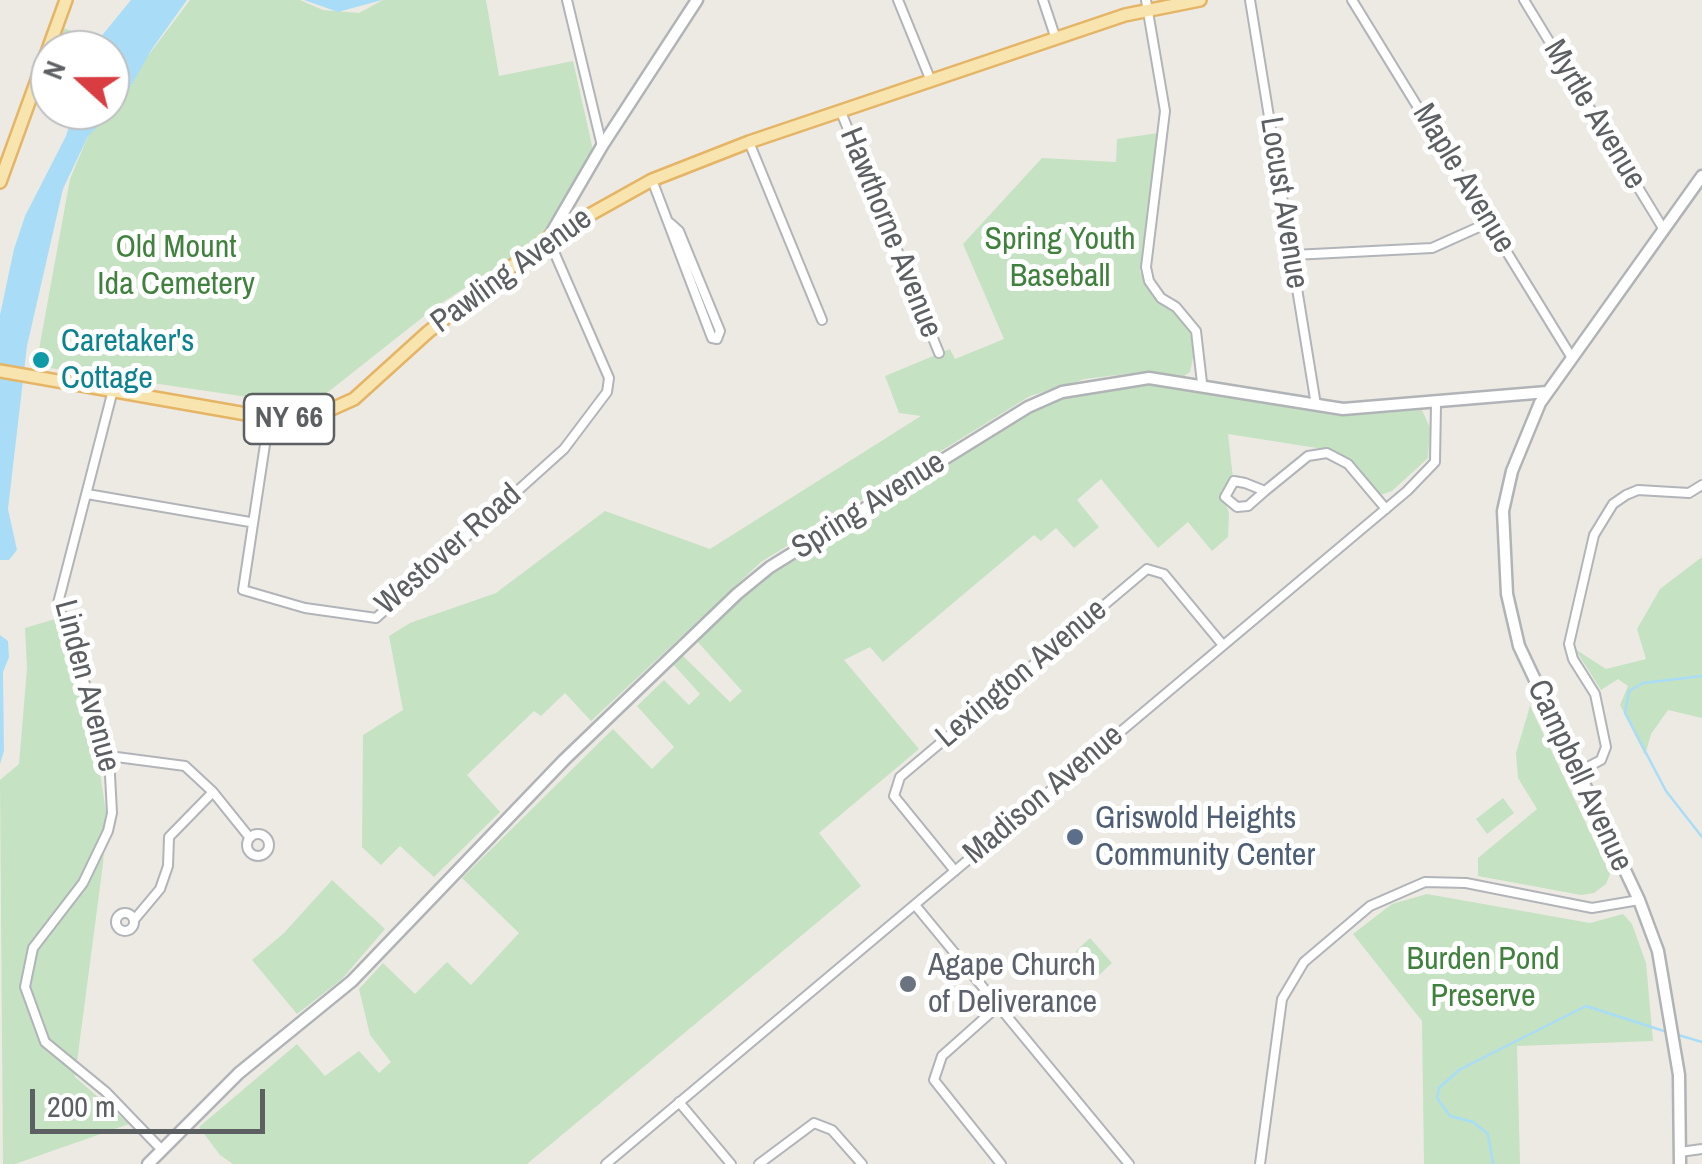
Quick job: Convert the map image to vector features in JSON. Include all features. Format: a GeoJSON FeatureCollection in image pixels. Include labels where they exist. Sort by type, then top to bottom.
{"type":"FeatureCollection","features":[{"type":"Feature","properties":{"kind":"main road"},"geometry":{"type":"LineString","coordinates":[[0,182],[66,0]]}},
{"type":"Feature","properties":{"kind":"main road","name":"Pawling Avenue"},"geometry":{"type":"LineString","coordinates":[[0,371],[269,418],[316,416],[354,398],[428,332],[548,238],[652,180],[748,142],[1147,5],[1200,0]]}},
{"type":"Feature","properties":{"kind":"street"},"geometry":{"type":"LineString","coordinates":[[566,0],[602,146]]}},
{"type":"Feature","properties":{"kind":"street"},"geometry":{"type":"LineString","coordinates":[[548,238],[602,146],[697,0]]}},
{"type":"Feature","properties":{"kind":"street"},"geometry":{"type":"LineString","coordinates":[[898,0],[930,81]]}},
{"type":"Feature","properties":{"kind":"street"},"geometry":{"type":"LineString","coordinates":[[1043,0],[1056,38]]}},
{"type":"Feature","properties":{"kind":"street","name":"Locust Avenue"},"geometry":{"type":"LineString","coordinates":[[1250,0],[1316,406]]}},
{"type":"Feature","properties":{"kind":"street","name":"Maple Avenue"},"geometry":{"type":"LineString","coordinates":[[1352,0],[1572,359]]}},
{"type":"Feature","properties":{"kind":"street","name":"Myrtle Avenue"},"geometry":{"type":"LineString","coordinates":[[1524,0],[1664,230]]}},
{"type":"Feature","properties":{"kind":"street"},"geometry":{"type":"LineString","coordinates":[[1147,5],[1165,111],[1146,267],[1148,282],[1196,331],[1202,383]]}},
{"type":"Feature","properties":{"kind":"street","name":"Hawthorne Avenue"},"geometry":{"type":"LineString","coordinates":[[841,112],[938,353]]}},
{"type":"Feature","properties":{"kind":"street"},"geometry":{"type":"LineString","coordinates":[[748,142],[822,320]]}},
{"type":"Feature","properties":{"kind":"street"},"geometry":{"type":"LineString","coordinates":[[1547,392],[1702,176]]}},
{"type":"Feature","properties":{"kind":"street"},"geometry":{"type":"LineString","coordinates":[[652,180],[712,338],[717,338],[720,331],[679,230],[670,224]]}},
{"type":"Feature","properties":{"kind":"street"},"geometry":{"type":"LineString","coordinates":[[1292,256],[1432,248],[1490,222]]}},
{"type":"Feature","properties":{"kind":"street","name":"Westover Road"},"geometry":{"type":"LineString","coordinates":[[250,522],[242,586],[246,592],[305,608],[376,618],[564,449],[603,400],[609,386],[548,238]]}},
{"type":"Feature","properties":{"kind":"street","name":"Spring Avenue"},"geometry":{"type":"LineString","coordinates":[[148,1164],[239,1073],[352,981],[564,760],[770,567],[1044,398],[1134,380],[1202,383],[1316,406],[1369,409],[1547,392]]}},
{"type":"Feature","properties":{"kind":"street","name":"Linden Avenue"},"geometry":{"type":"LineString","coordinates":[[113,390],[58,604],[109,756],[113,788],[108,831],[83,883],[33,948],[24,987],[45,1042],[118,1103],[162,1150]]}},
{"type":"Feature","properties":{"kind":"street","name":"Campbell Avenue"},"geometry":{"type":"LineString","coordinates":[[1547,392],[1512,472],[1504,512],[1507,594],[1520,646],[1639,900],[1658,951],[1676,1051],[1680,1158]]}},
{"type":"Feature","properties":{"kind":"street","name":"Madison Avenue"},"geometry":{"type":"LineString","coordinates":[[606,1164],[1386,509],[1435,462],[1436,404]]}},
{"type":"Feature","properties":{"kind":"street"},"geometry":{"type":"LineString","coordinates":[[87,494],[250,522],[269,418]]}},
{"type":"Feature","properties":{"kind":"street"},"geometry":{"type":"LineString","coordinates":[[1266,491],[1234,481],[1228,485],[1225,497],[1242,508],[1266,491],[1308,456],[1328,453],[1348,464],[1386,509]]}},
{"type":"Feature","properties":{"kind":"street"},"geometry":{"type":"LineString","coordinates":[[1578,772],[1600,760],[1606,748],[1595,694],[1573,659],[1570,644],[1594,535],[1613,504],[1626,495],[1638,490],[1689,493],[1702,485]]}},
{"type":"Feature","properties":{"kind":"street","name":"Lexington Avenue"},"geometry":{"type":"LineString","coordinates":[[955,871],[898,803],[894,786],[1142,572],[1153,568],[1164,574],[1222,644]]}},
{"type":"Feature","properties":{"kind":"street"},"geometry":{"type":"LineString","coordinates":[[109,756],[176,762],[213,792],[250,838]]}},
{"type":"Feature","properties":{"kind":"street"},"geometry":{"type":"LineString","coordinates":[[134,920],[160,889],[168,866],[169,837],[213,792]]}},
{"type":"Feature","properties":{"kind":"street"},"geometry":{"type":"LineString","coordinates":[[1260,1164],[1282,998],[1304,962],[1370,906],[1425,882],[1466,883],[1592,908],[1639,900]]}},
{"type":"Feature","properties":{"kind":"street"},"geometry":{"type":"LineString","coordinates":[[915,905],[1129,1164]]}},
{"type":"Feature","properties":{"kind":"street"},"geometry":{"type":"LineString","coordinates":[[997,1007],[942,1056],[934,1070],[934,1080],[1001,1164]]}},
{"type":"Feature","properties":{"kind":"street"},"geometry":{"type":"LineString","coordinates":[[678,1102],[730,1164]]}},
{"type":"Feature","properties":{"kind":"street"},"geometry":{"type":"LineString","coordinates":[[760,1164],[814,1124],[832,1130],[862,1164]]}},
{"type":"Feature","properties":{"kind":"street"},"geometry":{"type":"LineString","coordinates":[[1680,1158],[1702,1149]]}},
{"type":"Feature","properties":{"kind":"green space","name":"Old Mount Ida Cemetery"},"geometry":{"type":"Polygon","coordinates":[[[190,0],[300,0],[323,10],[359,13],[383,0],[486,0],[499,76],[573,61],[593,150],[538,240],[437,306],[323,396],[282,402],[36,366],[70,179],[92,130],[130,130],[130,87],[144,61],[190,0]]]}},
{"type":"Feature","properties":{"kind":"green space","name":"Spring Youth Baseball"},"geometry":{"type":"Polygon","coordinates":[[[1158,133],[1140,272],[1162,304],[1188,323],[1194,353],[1190,372],[1184,376],[1141,372],[1085,379],[1030,396],[761,562],[591,721],[565,693],[541,716],[534,711],[467,775],[500,812],[434,877],[400,846],[381,865],[362,847],[363,735],[403,710],[389,636],[410,623],[496,593],[605,511],[710,549],[921,416],[899,413],[885,376],[950,349],[955,359],[1004,339],[963,244],[1042,158],[1116,162],[1117,139],[1158,133]]]}},
{"type":"Feature","properties":{"kind":"green space"},"geometry":{"type":"Polygon","coordinates":[[[1151,384],[1339,416],[1422,410],[1430,428],[1428,458],[1392,491],[1380,495],[1352,461],[1336,451],[1228,434],[1233,478],[1221,491],[1229,513],[1228,537],[1212,551],[1188,522],[1158,548],[1101,479],[1077,500],[1099,527],[1074,548],[1056,528],[1041,541],[1034,535],[883,662],[870,647],[844,660],[919,749],[819,833],[861,886],[527,1164],[233,1164],[220,1155],[199,1127],[297,1044],[325,1076],[359,1051],[379,1073],[391,1062],[370,1035],[359,989],[383,963],[415,994],[447,962],[471,985],[519,933],[462,878],[613,729],[652,769],[674,747],[637,706],[664,680],[689,705],[700,694],[673,664],[682,655],[730,702],[742,691],[696,640],[770,572],[1041,405],[1071,394],[1151,384]]]}},
{"type":"Feature","properties":{"kind":"green space"},"geometry":{"type":"Polygon","coordinates":[[[1702,557],[1702,718],[1668,710],[1651,734],[1645,755],[1620,705],[1628,686],[1618,679],[1601,690],[1575,649],[1606,669],[1646,659],[1637,629],[1660,589],[1702,557]]]}},
{"type":"Feature","properties":{"kind":"green space"},"geometry":{"type":"Polygon","coordinates":[[[55,619],[93,728],[106,812],[103,864],[75,1077],[129,1124],[15,1164],[3,1164],[0,780],[19,764],[27,668],[25,628],[55,619]]]}},
{"type":"Feature","properties":{"kind":"green space"},"geometry":{"type":"Polygon","coordinates":[[[1530,706],[1610,874],[1606,884],[1594,893],[1581,895],[1478,876],[1478,858],[1537,809],[1518,778],[1516,753],[1530,706]]]}},
{"type":"Feature","properties":{"kind":"green space"},"geometry":{"type":"Polygon","coordinates":[[[1503,798],[1514,813],[1487,834],[1476,819],[1503,798]]]}},
{"type":"Feature","properties":{"kind":"green space"},"geometry":{"type":"Polygon","coordinates":[[[332,880],[385,929],[342,979],[297,1014],[252,960],[284,933],[332,880]]]}},
{"type":"Feature","properties":{"kind":"green space","name":"Burden Pond Preserve"},"geometry":{"type":"Polygon","coordinates":[[[1427,894],[1590,923],[1623,914],[1632,924],[1646,963],[1653,1041],[1517,1046],[1520,1164],[1424,1164],[1422,1021],[1353,934],[1392,904],[1427,894]]]}},
{"type":"Feature","properties":{"kind":"green space"},"geometry":{"type":"Polygon","coordinates":[[[1090,938],[1112,963],[1098,976],[1076,951],[1090,938]]]}},
{"type":"Feature","properties":{"kind":"water"},"geometry":{"type":"Polygon","coordinates":[[[131,0],[187,0],[130,88],[130,30],[106,30],[131,0]]]}},
{"type":"Feature","properties":{"kind":"water"},"geometry":{"type":"Polygon","coordinates":[[[304,0],[382,0],[338,12],[304,0]]]}},
{"type":"Feature","properties":{"kind":"water"},"geometry":{"type":"Polygon","coordinates":[[[68,130],[94,130],[63,189],[27,346],[8,509],[17,550],[9,560],[0,560],[0,315],[25,216],[68,130]]]}},
{"type":"Feature","properties":{"kind":"water"},"geometry":{"type":"Polygon","coordinates":[[[0,635],[8,641],[9,657],[3,672],[4,751],[0,764],[0,635]]]}},
{"type":"Feature","properties":{"kind":"waterway"},"geometry":{"type":"LineString","coordinates":[[1702,676],[1643,683],[1629,691],[1625,713],[1666,791],[1702,837]]}},
{"type":"Feature","properties":{"kind":"waterway"},"geometry":{"type":"LineString","coordinates":[[1493,1164],[1488,1134],[1473,1122],[1450,1116],[1437,1098],[1439,1088],[1459,1070],[1586,1006],[1667,1032]]}},
{"type":"Feature","properties":{"kind":"waterway"},"geometry":{"type":"LineString","coordinates":[[1675,1034],[1702,1042]]}},
{"type":"Feature","properties":{"kind":"place","name":"Caretaker's Cottage"},"geometry":{"type":"Point","coordinates":[41,360]}},
{"type":"Feature","properties":{"kind":"place","name":"Griswold Heights Community Center"},"geometry":{"type":"Point","coordinates":[1075,837]}},
{"type":"Feature","properties":{"kind":"place","name":"Agape Church of Deliverance"},"geometry":{"type":"Point","coordinates":[908,984]}}]}
